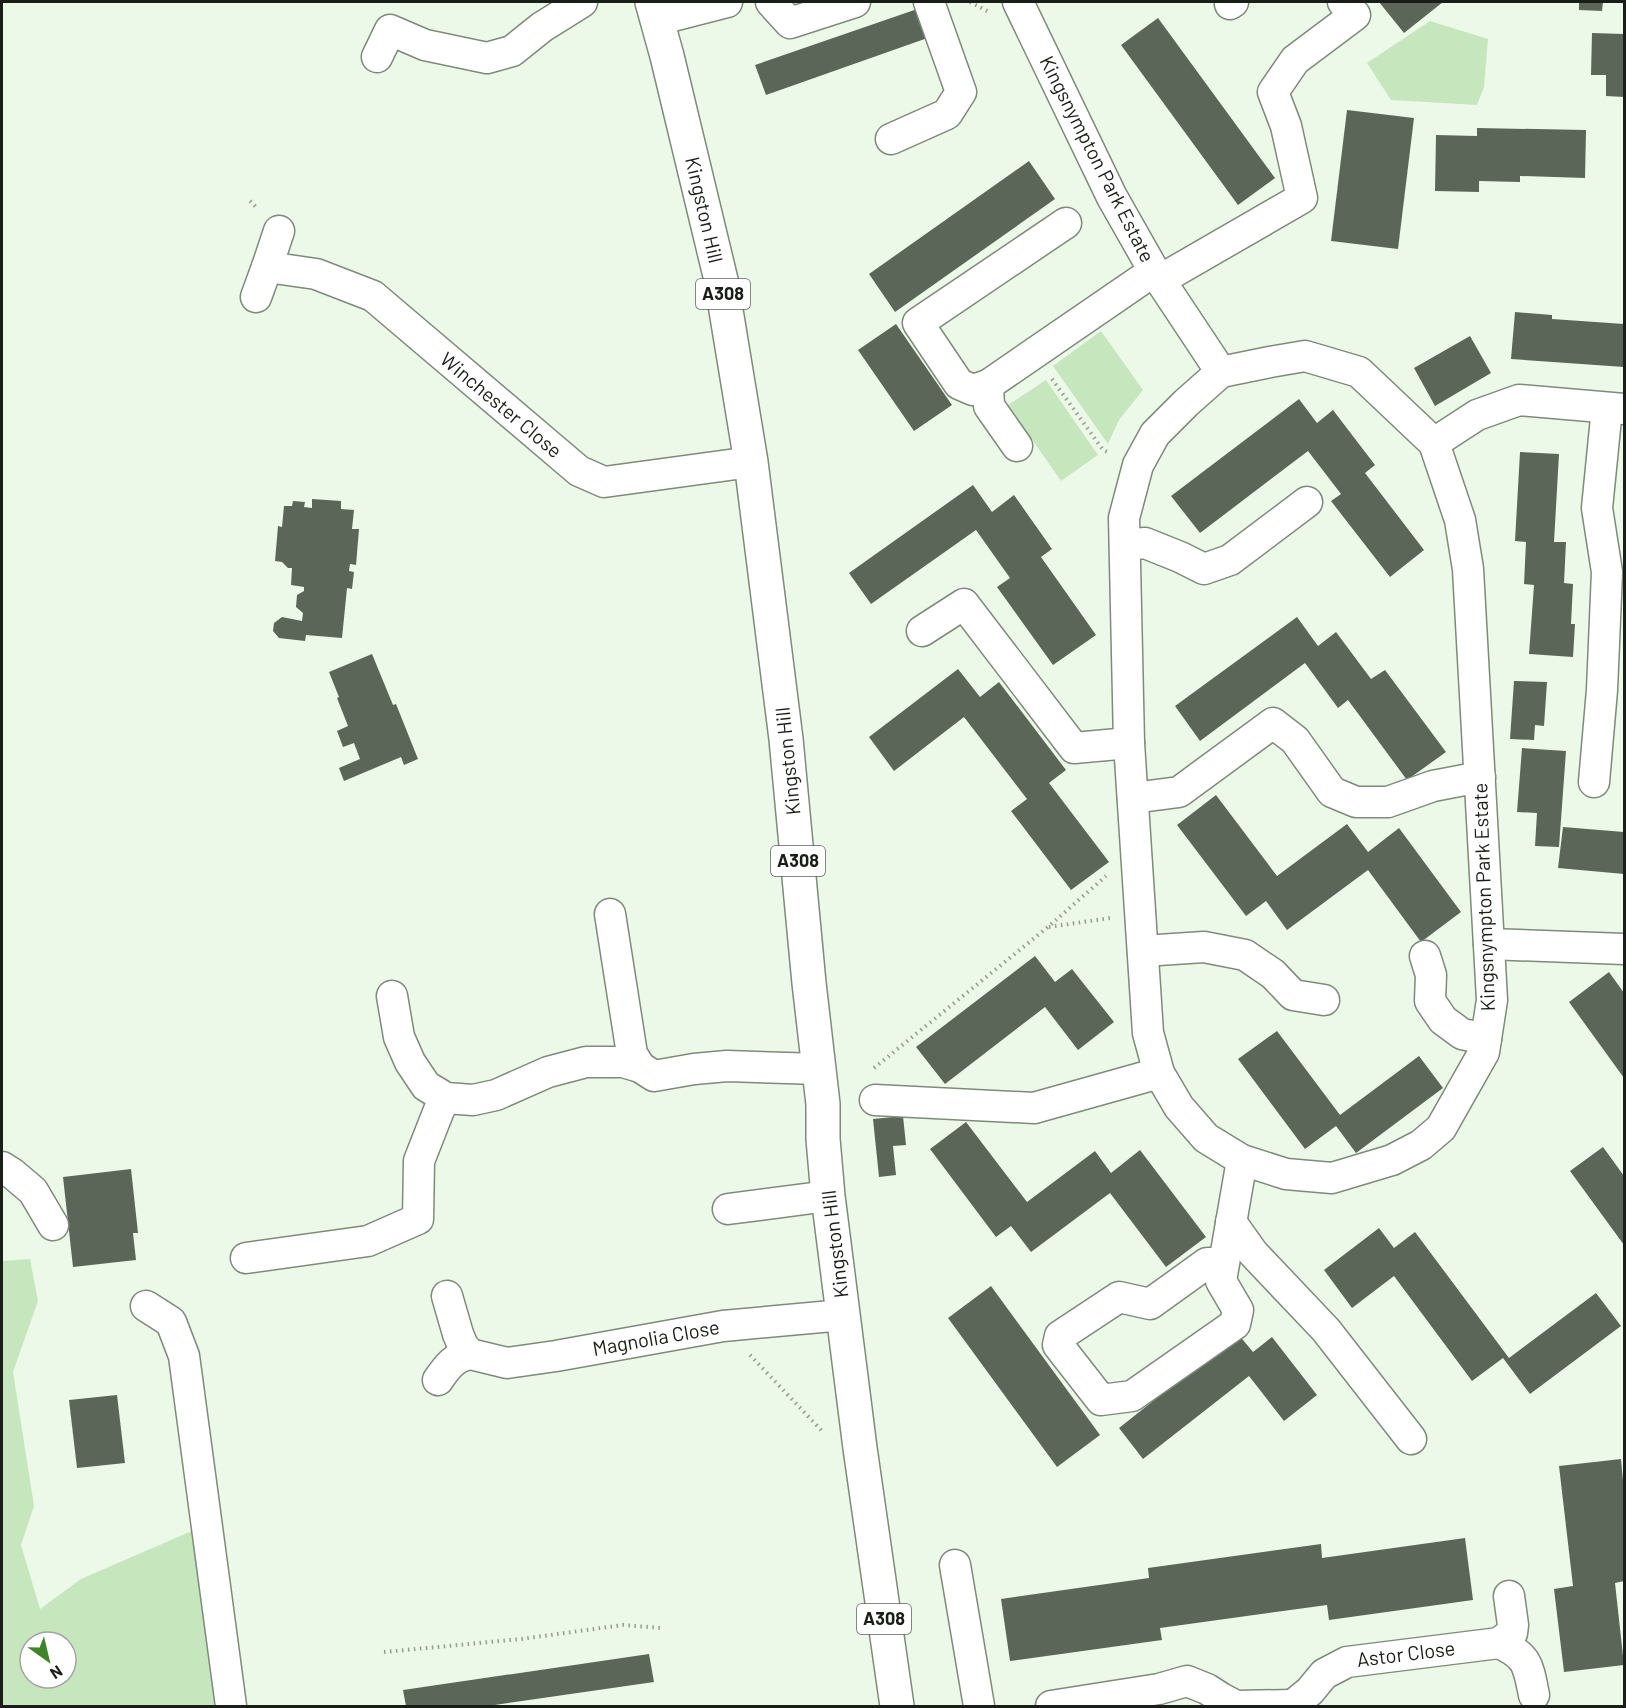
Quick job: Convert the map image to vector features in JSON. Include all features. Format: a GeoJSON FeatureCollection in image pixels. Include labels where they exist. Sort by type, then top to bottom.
{"type":"FeatureCollection","features":[{"type":"Feature","properties":{"kind":"main road","name":"Kingston Hill"},"geometry":{"type":"LineString","coordinates":[[655,11],[721,280],[751,462],[786,739],[823,1104],[823,1139],[828,1196],[860,1448],[897,1707]]}},
{"type":"Feature","properties":{"kind":"street"},"geometry":{"type":"LineString","coordinates":[[377,57],[393,19],[425,45],[487,58],[512,51],[542,27],[582,2]]}},
{"type":"Feature","properties":{"kind":"street"},"geometry":{"type":"LineString","coordinates":[[655,11],[727,2]]}},
{"type":"Feature","properties":{"kind":"street"},"geometry":{"type":"LineString","coordinates":[[771,2],[790,23],[855,2]]}},
{"type":"Feature","properties":{"kind":"street"},"geometry":{"type":"LineString","coordinates":[[891,139],[947,114],[961,92],[929,2]]}},
{"type":"Feature","properties":{"kind":"street","name":"Kingsnympton Park Estate"},"geometry":{"type":"LineString","coordinates":[[1018,2],[1112,197],[1157,275],[1221,372]]}},
{"type":"Feature","properties":{"kind":"street"},"geometry":{"type":"LineString","coordinates":[[1066,223],[918,323],[958,384],[974,390],[988,385],[1033,352],[1157,275],[1302,198],[1286,126],[1273,92],[1295,60],[1355,15],[1343,2]]}},
{"type":"Feature","properties":{"kind":"street"},"geometry":{"type":"LineString","coordinates":[[256,297],[279,231]]}},
{"type":"Feature","properties":{"kind":"street","name":"Winchester Close"},"geometry":{"type":"LineString","coordinates":[[267,267],[316,274],[373,296],[579,471],[604,482],[751,462]]}},
{"type":"Feature","properties":{"kind":"street","name":"Kingsnympton Park Estate"},"geometry":{"type":"LineString","coordinates":[[1305,356],[1359,372],[1434,443],[1460,520],[1468,569],[1492,1000],[1484,1052],[1441,1128],[1420,1145],[1392,1160],[1332,1178],[1286,1174],[1242,1160],[1206,1138],[1179,1107],[1159,1073],[1148,1033],[1129,743],[1125,518],[1138,465],[1155,434],[1221,372],[1305,356]]}},
{"type":"Feature","properties":{"kind":"street"},"geometry":{"type":"LineString","coordinates":[[988,385],[989,406],[1017,447]]}},
{"type":"Feature","properties":{"kind":"street"},"geometry":{"type":"LineString","coordinates":[[1434,443],[1477,416],[1519,400],[1616,408],[1597,508],[1608,572],[1613,691],[1594,782]]}},
{"type":"Feature","properties":{"kind":"street"},"geometry":{"type":"LineString","coordinates":[[1125,545],[1145,543],[1204,569],[1230,560],[1307,502]]}},
{"type":"Feature","properties":{"kind":"street"},"geometry":{"type":"LineString","coordinates":[[922,631],[964,604],[1074,748],[1129,743]]}},
{"type":"Feature","properties":{"kind":"street"},"geometry":{"type":"LineString","coordinates":[[1133,798],[1179,792],[1273,723],[1295,740],[1332,792],[1356,802],[1388,802],[1433,786],[1480,777]]}},
{"type":"Feature","properties":{"kind":"street"},"geometry":{"type":"LineString","coordinates":[[610,914],[632,1054],[640,1066],[654,1076],[727,1066],[819,1069]]}},
{"type":"Feature","properties":{"kind":"street"},"geometry":{"type":"LineString","coordinates":[[1489,944],[1624,949]]}},
{"type":"Feature","properties":{"kind":"street"},"geometry":{"type":"LineString","coordinates":[[1143,951],[1204,947],[1245,955],[1273,974],[1293,995],[1323,1000]]}},
{"type":"Feature","properties":{"kind":"street"},"geometry":{"type":"LineString","coordinates":[[1425,956],[1431,975],[1430,1001],[1443,1020],[1462,1034],[1486,1039]]}},
{"type":"Feature","properties":{"kind":"street"},"geometry":{"type":"LineString","coordinates":[[392,996],[399,1037],[410,1062],[426,1086],[446,1098],[474,1100],[496,1095],[548,1072],[586,1062],[623,1062],[640,1066]]}},
{"type":"Feature","properties":{"kind":"street"},"geometry":{"type":"LineString","coordinates":[[875,1100],[1034,1108],[1159,1073]]}},
{"type":"Feature","properties":{"kind":"street"},"geometry":{"type":"LineString","coordinates":[[246,1258],[368,1240],[418,1220],[418,1161],[446,1098]]}},
{"type":"Feature","properties":{"kind":"street"},"geometry":{"type":"LineString","coordinates":[[1224,1263],[1207,1263],[1150,1304],[1119,1297],[1060,1336],[1058,1345],[1101,1400],[1132,1396],[1235,1324],[1238,1310],[1221,1281],[1242,1160]]}},
{"type":"Feature","properties":{"kind":"street"},"geometry":{"type":"LineString","coordinates":[[2,1167],[33,1191],[53,1225]]}},
{"type":"Feature","properties":{"kind":"street"},"geometry":{"type":"LineString","coordinates":[[728,1209],[828,1196]]}},
{"type":"Feature","properties":{"kind":"street"},"geometry":{"type":"LineString","coordinates":[[1231,1222],[1253,1253],[1326,1330],[1411,1439]]}},
{"type":"Feature","properties":{"kind":"street"},"geometry":{"type":"LineString","coordinates":[[438,1380],[450,1364],[461,1356],[470,1354],[463,1346],[458,1334],[447,1296]]}},
{"type":"Feature","properties":{"kind":"street"},"geometry":{"type":"LineString","coordinates":[[146,1306],[171,1322],[184,1356],[231,1707]]}},
{"type":"Feature","properties":{"kind":"street","name":"Magnolia Close"},"geometry":{"type":"LineString","coordinates":[[470,1354],[507,1363],[723,1326],[843,1315]]}},
{"type":"Feature","properties":{"kind":"street"},"geometry":{"type":"LineString","coordinates":[[955,1565],[979,1707]]}},
{"type":"Feature","properties":{"kind":"street"},"geometry":{"type":"LineString","coordinates":[[1509,1596],[1512,1632],[1499,1643],[1510,1648],[1525,1660],[1534,1695]]}},
{"type":"Feature","properties":{"kind":"street","name":"Astor Close"},"geometry":{"type":"LineString","coordinates":[[1052,1707],[1159,1689],[1187,1681],[1207,1689],[1236,1706],[1293,1706],[1324,1674],[1347,1662],[1499,1643]]}},
{"type":"Feature","properties":{"kind":"path"},"geometry":{"type":"LineString","coordinates":[[1033,352],[1103,450],[1138,465]]}},
{"type":"Feature","properties":{"kind":"path"},"geometry":{"type":"LineString","coordinates":[[872,1069],[1048,927],[1136,848]]}},
{"type":"Feature","properties":{"kind":"path"},"geometry":{"type":"LineString","coordinates":[[1048,927],[1140,913]]}},
{"type":"Feature","properties":{"kind":"path"},"geometry":{"type":"LineString","coordinates":[[723,1326],[835,1444],[860,1448]]}},
{"type":"Feature","properties":{"kind":"path"},"geometry":{"type":"LineString","coordinates":[[384,1652],[521,1639],[623,1625],[660,1628]]}},
{"type":"Feature","properties":{"kind":"green space"},"geometry":{"type":"Polygon","coordinates":[[[1430,21],[1488,39],[1484,87],[1477,105],[1391,100],[1367,63],[1430,21]]]}},
{"type":"Feature","properties":{"kind":"green space"},"geometry":{"type":"Polygon","coordinates":[[[1101,331],[1143,390],[1119,420],[1108,444],[1053,366],[1101,331]]]}},
{"type":"Feature","properties":{"kind":"green space"},"geometry":{"type":"Polygon","coordinates":[[[1046,380],[1098,455],[1061,481],[1008,405],[1046,380]]]}},
{"type":"Feature","properties":{"kind":"green space"},"geometry":{"type":"Polygon","coordinates":[[[30,1259],[38,1301],[13,1372],[34,1506],[21,1545],[40,1609],[81,1579],[194,1530],[225,1706],[2,1706],[2,1261],[30,1259]]]}},
{"type":"Feature","properties":{"kind":"building"},"geometry":{"type":"Polygon","coordinates":[[[1379,2],[1443,2],[1404,33],[1379,2]]]}},
{"type":"Feature","properties":{"kind":"building"},"geometry":{"type":"Polygon","coordinates":[[[1579,2],[1603,2],[1602,11],[1579,10],[1579,2]]]}},
{"type":"Feature","properties":{"kind":"building"},"geometry":{"type":"Polygon","coordinates":[[[926,6],[936,35],[766,95],[755,65],[926,6]]]}},
{"type":"Feature","properties":{"kind":"building"},"geometry":{"type":"Polygon","coordinates":[[[1158,18],[1275,178],[1238,205],[1121,45],[1158,18]]]}},
{"type":"Feature","properties":{"kind":"building"},"geometry":{"type":"Polygon","coordinates":[[[1592,33],[1624,34],[1624,97],[1606,96],[1606,75],[1591,75],[1592,33]]]}},
{"type":"Feature","properties":{"kind":"building"},"geometry":{"type":"Polygon","coordinates":[[[1347,110],[1414,118],[1398,249],[1331,241],[1347,110]]]}},
{"type":"Feature","properties":{"kind":"building"},"geometry":{"type":"Polygon","coordinates":[[[1477,128],[1586,130],[1585,178],[1520,176],[1520,182],[1479,181],[1479,192],[1435,191],[1436,135],[1477,136],[1477,128]]]}},
{"type":"Feature","properties":{"kind":"building"},"geometry":{"type":"Polygon","coordinates":[[[1029,161],[1055,199],[895,312],[869,274],[1029,161]]]}},
{"type":"Feature","properties":{"kind":"building"},"geometry":{"type":"Polygon","coordinates":[[[1515,312],[1552,315],[1552,319],[1624,324],[1624,367],[1511,359],[1515,312]]]}},
{"type":"Feature","properties":{"kind":"building"},"geometry":{"type":"Polygon","coordinates":[[[896,324],[952,405],[914,431],[858,350],[896,324]]]}},
{"type":"Feature","properties":{"kind":"building"},"geometry":{"type":"Polygon","coordinates":[[[1470,336],[1491,373],[1435,406],[1414,368],[1470,336]]]}},
{"type":"Feature","properties":{"kind":"building"},"geometry":{"type":"Polygon","coordinates":[[[1299,399],[1317,423],[1333,410],[1375,465],[1365,473],[1424,550],[1390,577],[1331,501],[1341,494],[1308,451],[1200,533],[1171,496],[1299,399]]]}},
{"type":"Feature","properties":{"kind":"building"},"geometry":{"type":"Polygon","coordinates":[[[1520,452],[1559,454],[1554,542],[1566,542],[1564,583],[1573,584],[1571,624],[1575,624],[1573,657],[1529,654],[1534,585],[1524,584],[1526,542],[1515,541],[1520,452]]]}},
{"type":"Feature","properties":{"kind":"building"},"geometry":{"type":"Polygon","coordinates":[[[973,485],[992,512],[1014,495],[1052,549],[1041,557],[1096,635],[1053,665],[997,587],[1010,578],[976,530],[871,604],[849,573],[973,485]]]}},
{"type":"Feature","properties":{"kind":"building"},"geometry":{"type":"Polygon","coordinates":[[[312,499],[341,501],[341,509],[354,510],[352,529],[359,529],[356,565],[350,564],[349,571],[354,572],[352,589],[347,588],[342,638],[306,635],[305,641],[279,638],[273,631],[274,623],[282,617],[302,621],[303,613],[296,607],[297,595],[304,591],[304,587],[291,585],[292,568],[275,561],[278,526],[282,527],[284,506],[292,506],[293,501],[305,502],[304,507],[312,508],[312,499]]]}},
{"type":"Feature","properties":{"kind":"building"},"geometry":{"type":"Polygon","coordinates":[[[1297,617],[1318,646],[1336,632],[1371,679],[1385,670],[1446,752],[1407,780],[1348,700],[1338,708],[1305,663],[1200,741],[1175,706],[1297,617]]]}},
{"type":"Feature","properties":{"kind":"building"},"geometry":{"type":"Polygon","coordinates":[[[372,654],[393,705],[396,704],[418,759],[404,765],[401,757],[344,781],[339,768],[360,759],[354,743],[343,747],[337,731],[348,726],[329,672],[372,654]]]}},
{"type":"Feature","properties":{"kind":"building"},"geometry":{"type":"Polygon","coordinates":[[[958,669],[980,697],[999,682],[1066,770],[1049,783],[1109,862],[1071,890],[1011,811],[1027,799],[964,717],[894,771],[869,737],[958,669]]]}},
{"type":"Feature","properties":{"kind":"building"},"geometry":{"type":"Polygon","coordinates":[[[1514,681],[1547,682],[1544,726],[1535,725],[1534,740],[1510,739],[1514,681]]]}},
{"type":"Feature","properties":{"kind":"building"},"geometry":{"type":"Polygon","coordinates":[[[1522,748],[1566,751],[1559,847],[1535,846],[1537,813],[1517,812],[1522,748]]]}},
{"type":"Feature","properties":{"kind":"building"},"geometry":{"type":"Polygon","coordinates":[[[1216,795],[1277,876],[1347,824],[1368,852],[1399,828],[1461,912],[1421,942],[1368,870],[1287,930],[1266,901],[1246,916],[1177,825],[1216,795]]]}},
{"type":"Feature","properties":{"kind":"building"},"geometry":{"type":"Polygon","coordinates":[[[1563,827],[1624,832],[1624,874],[1558,868],[1563,827]]]}},
{"type":"Feature","properties":{"kind":"building"},"geometry":{"type":"Polygon","coordinates":[[[1035,956],[1055,982],[1072,969],[1114,1022],[1078,1050],[1045,1007],[945,1084],[916,1047],[1035,956]]]}},
{"type":"Feature","properties":{"kind":"building"},"geometry":{"type":"Polygon","coordinates":[[[1609,972],[1624,993],[1624,1078],[1569,1002],[1609,972]]]}},
{"type":"Feature","properties":{"kind":"building"},"geometry":{"type":"Polygon","coordinates":[[[1277,1031],[1340,1115],[1419,1056],[1443,1088],[1356,1153],[1336,1126],[1305,1149],[1238,1059],[1277,1031]]]}},
{"type":"Feature","properties":{"kind":"building"},"geometry":{"type":"Polygon","coordinates":[[[903,1116],[906,1145],[893,1146],[896,1175],[879,1177],[873,1119],[903,1116]]]}},
{"type":"Feature","properties":{"kind":"building"},"geometry":{"type":"Polygon","coordinates":[[[966,1122],[1027,1202],[1095,1151],[1111,1173],[1140,1150],[1206,1237],[1166,1267],[1110,1193],[1031,1252],[1011,1226],[996,1237],[930,1149],[966,1122]]]}},
{"type":"Feature","properties":{"kind":"building"},"geometry":{"type":"Polygon","coordinates":[[[1603,1147],[1624,1176],[1624,1245],[1570,1171],[1603,1147]]]}},
{"type":"Feature","properties":{"kind":"building"},"geometry":{"type":"Polygon","coordinates":[[[131,1169],[138,1233],[133,1233],[136,1260],[73,1267],[63,1177],[131,1169]]]}},
{"type":"Feature","properties":{"kind":"building"},"geometry":{"type":"Polygon","coordinates":[[[1379,1228],[1394,1248],[1415,1232],[1509,1358],[1596,1293],[1621,1326],[1530,1394],[1503,1358],[1472,1381],[1394,1276],[1352,1308],[1324,1270],[1379,1228]]]}},
{"type":"Feature","properties":{"kind":"building"},"geometry":{"type":"Polygon","coordinates":[[[991,1286],[1100,1435],[1057,1467],[948,1318],[991,1286]]]}},
{"type":"Feature","properties":{"kind":"building"},"geometry":{"type":"Polygon","coordinates":[[[1238,1334],[1253,1352],[1272,1337],[1317,1395],[1284,1421],[1249,1376],[1143,1459],[1119,1428],[1238,1334]]]}},
{"type":"Feature","properties":{"kind":"building"},"geometry":{"type":"Polygon","coordinates":[[[117,1395],[125,1463],[77,1468],[69,1400],[117,1395]]]}},
{"type":"Feature","properties":{"kind":"building"},"geometry":{"type":"Polygon","coordinates":[[[1621,1459],[1624,1492],[1624,1581],[1615,1583],[1624,1665],[1564,1672],[1554,1589],[1573,1586],[1559,1466],[1621,1459]]]}},
{"type":"Feature","properties":{"kind":"building"},"geometry":{"type":"Polygon","coordinates":[[[1465,1538],[1473,1600],[1329,1620],[1327,1605],[1160,1628],[1162,1640],[1010,1661],[1001,1599],[1149,1578],[1148,1568],[1321,1544],[1322,1558],[1465,1538]]]}},
{"type":"Feature","properties":{"kind":"building"},"geometry":{"type":"Polygon","coordinates":[[[649,1654],[654,1682],[488,1706],[406,1706],[403,1690],[649,1654]]]}}]}
